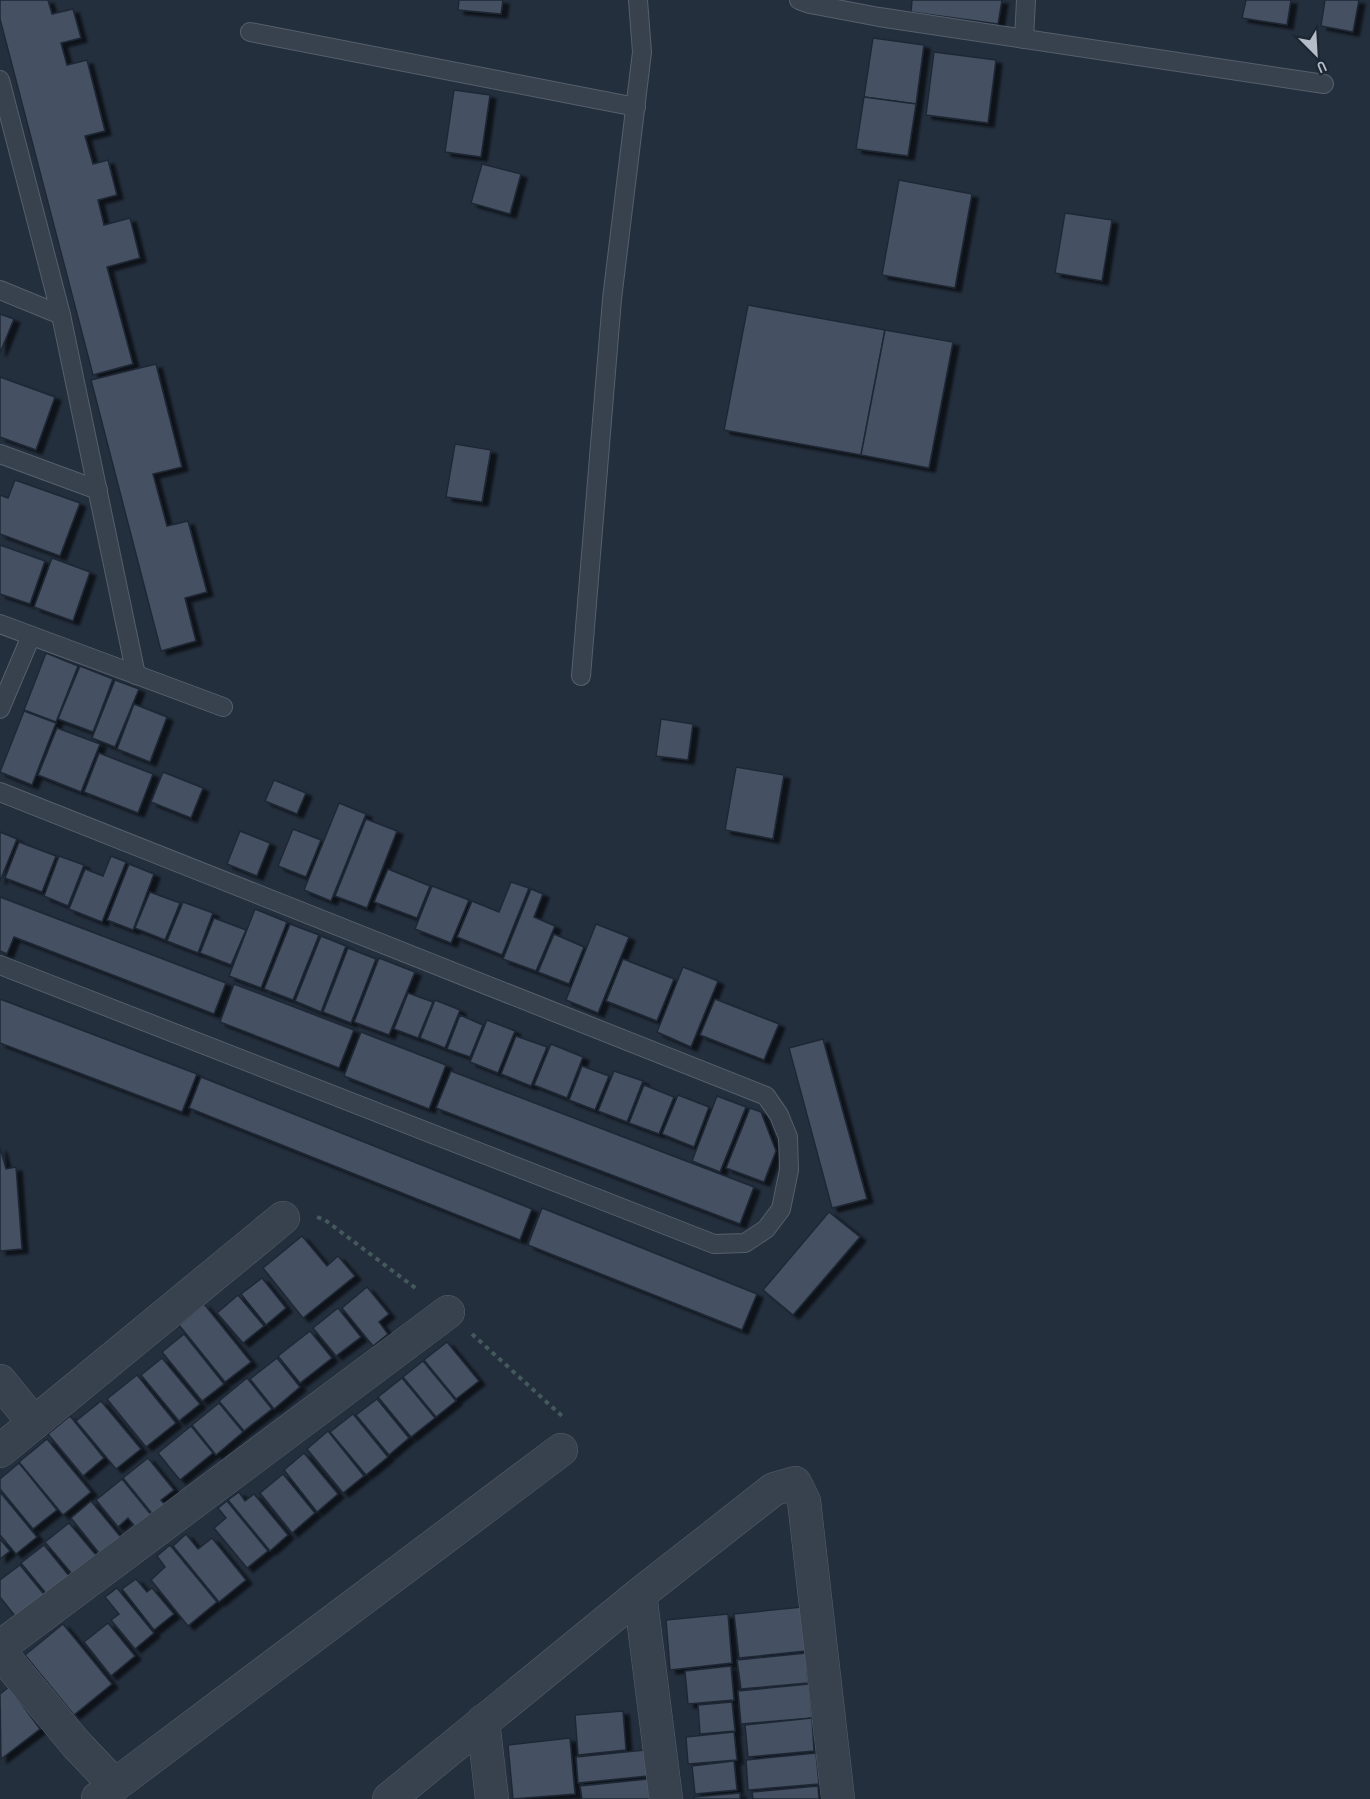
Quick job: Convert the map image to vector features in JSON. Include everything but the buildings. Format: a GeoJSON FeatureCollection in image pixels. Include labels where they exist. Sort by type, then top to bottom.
{"type":"FeatureCollection","features":[{"type":"Feature","properties":{"kind":"street"},"geometry":{"type":"LineString","coordinates":[[0,1451],[283,1218]]}},
{"type":"Feature","properties":{"kind":"street"},"geometry":{"type":"LineString","coordinates":[[0,1647],[448,1312]]}},
{"type":"Feature","properties":{"kind":"street"},"geometry":{"type":"LineString","coordinates":[[0,1381],[34,1423]]}},
{"type":"Feature","properties":{"kind":"street"},"geometry":{"type":"LineString","coordinates":[[0,1652],[76,1744],[105,1792],[561,1450]]}},
{"type":"Feature","properties":{"kind":"street"},"geometry":{"type":"LineString","coordinates":[[388,1799],[640,1594],[774,1489],[795,1483],[804,1501],[838,1799]]}},
{"type":"Feature","properties":{"kind":"street"},"geometry":{"type":"LineString","coordinates":[[640,1594],[666,1799]]}},
{"type":"Feature","properties":{"kind":"street"},"geometry":{"type":"LineString","coordinates":[[483,1721],[492,1799]]}},
{"type":"Feature","properties":{"kind":"lane"},"geometry":{"type":"LineString","coordinates":[[581,676],[612,299],[642,52],[638,0]]}},
{"type":"Feature","properties":{"kind":"lane"},"geometry":{"type":"LineString","coordinates":[[799,0],[879,17],[1324,84]]}},
{"type":"Feature","properties":{"kind":"lane"},"geometry":{"type":"LineString","coordinates":[[1024,39],[1026,0]]}},
{"type":"Feature","properties":{"kind":"lane"},"geometry":{"type":"LineString","coordinates":[[250,32],[636,107]]}},
{"type":"Feature","properties":{"kind":"lane"},"geometry":{"type":"LineString","coordinates":[[0,80],[6,122],[61,315],[136,675]]}},
{"type":"Feature","properties":{"kind":"lane"},"geometry":{"type":"LineString","coordinates":[[0,290],[61,315]]}},
{"type":"Feature","properties":{"kind":"lane"},"geometry":{"type":"LineString","coordinates":[[0,454],[98,490]]}},
{"type":"Feature","properties":{"kind":"lane"},"geometry":{"type":"LineString","coordinates":[[0,624],[223,707]]}},
{"type":"Feature","properties":{"kind":"lane"},"geometry":{"type":"LineString","coordinates":[[0,709],[31,636]]}},
{"type":"Feature","properties":{"kind":"lane"},"geometry":{"type":"LineString","coordinates":[[0,792],[766,1096],[779,1115],[788,1137],[789,1170],[782,1209],[766,1229],[745,1243],[714,1244],[0,965]]}}]}
